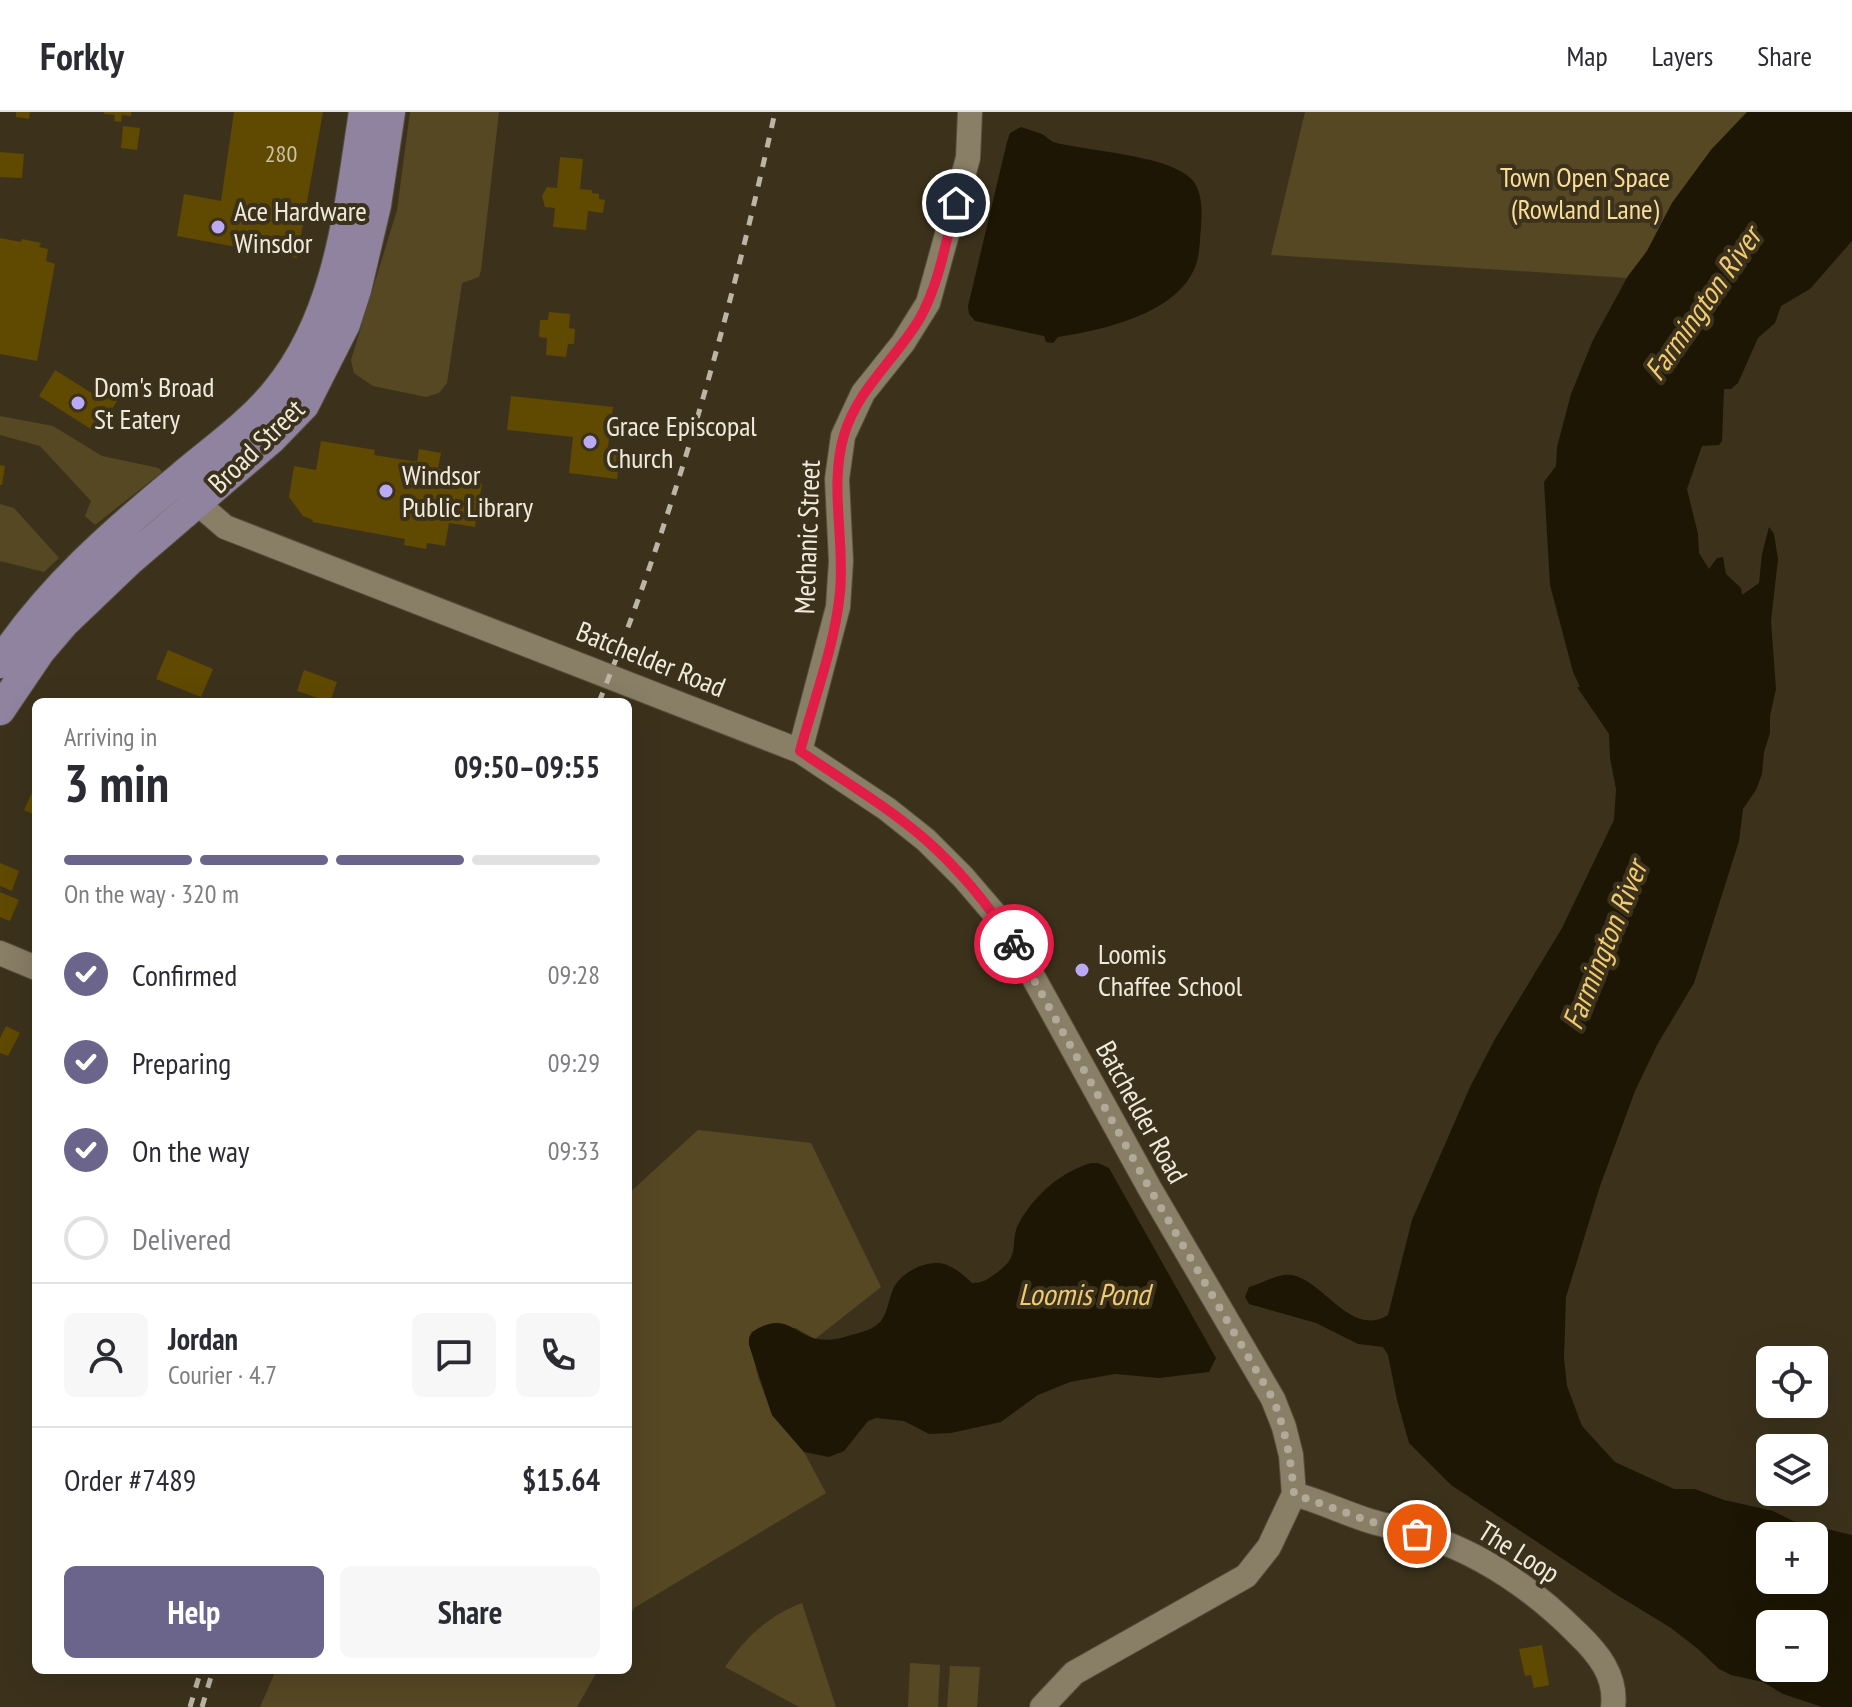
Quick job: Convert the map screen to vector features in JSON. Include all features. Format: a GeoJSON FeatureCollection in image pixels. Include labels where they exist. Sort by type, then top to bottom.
{"type":"FeatureCollection","features":[{"type":"Feature","properties":{"kind":"main road","name":"Broad Street"},"geometry":{"type":"LineString","coordinates":[[344,288],[349,206],[364,112]]}},
{"type":"Feature","properties":{"kind":"main road","name":"Broad Street"},"geometry":{"type":"LineString","coordinates":[[2,703],[64,623],[131,559],[188,490],[213,452],[276,392],[311,364],[376,205],[390,112]]}},
{"type":"Feature","properties":{"kind":"main road","name":"Broad Street"},"geometry":{"type":"LineString","coordinates":[[0,663],[38,610],[97,549],[188,490]]}},
{"type":"Feature","properties":{"kind":"street","name":"Mechanic Street"},"geometry":{"type":"LineString","coordinates":[[800,751],[838,607],[841,561],[837,479],[843,436],[863,393],[903,343],[928,303],[968,158],[970,112]]}},
{"type":"Feature","properties":{"kind":"street","name":"Batchelder Road"},"geometry":{"type":"LineString","coordinates":[[188,490],[225,527],[800,751],[887,809],[926,840],[963,877],[1003,927],[1150,1189],[1273,1399],[1291,1455],[1294,1494],[1269,1547],[1246,1576],[1074,1673],[1042,1707]]}},
{"type":"Feature","properties":{"kind":"street"},"geometry":{"type":"LineString","coordinates":[[0,953],[32,966]]}},
{"type":"Feature","properties":{"kind":"street","name":"The Loop"},"geometry":{"type":"LineString","coordinates":[[1294,1494],[1369,1521],[1428,1536],[1515,1578],[1549,1604],[1609,1669],[1613,1707]]}},
{"type":"Feature","properties":{"kind":"green space"},"geometry":{"type":"Polygon","coordinates":[[[410,112],[499,112],[481,270],[479,277],[462,283],[447,383],[439,393],[426,397],[373,386],[354,373],[351,360],[397,210],[410,112]]]}},
{"type":"Feature","properties":{"kind":"green space","name":"Town Open Space (Rowland Lane)"},"geometry":{"type":"Polygon","coordinates":[[[1305,112],[1747,112],[1711,150],[1672,203],[1647,251],[1628,278],[1271,255],[1305,112]]]}},
{"type":"Feature","properties":{"kind":"green space"},"geometry":{"type":"Polygon","coordinates":[[[0,416],[53,426],[102,456],[159,468],[162,472],[95,525],[85,516],[91,501],[40,446],[0,435],[0,416]]]}},
{"type":"Feature","properties":{"kind":"green space"},"geometry":{"type":"Polygon","coordinates":[[[0,504],[14,508],[59,558],[44,572],[0,561],[0,504]]]}},
{"type":"Feature","properties":{"kind":"green space"},"geometry":{"type":"Polygon","coordinates":[[[698,1130],[811,1143],[881,1287],[815,1339],[796,1328],[752,1331],[749,1338],[758,1377],[772,1415],[804,1452],[826,1493],[632,1612],[632,1190],[698,1130]]]}},
{"type":"Feature","properties":{"kind":"green space"},"geometry":{"type":"Polygon","coordinates":[[[802,1603],[836,1707],[799,1707],[725,1667],[759,1629],[779,1614],[802,1603]]]}},
{"type":"Feature","properties":{"kind":"green space"},"geometry":{"type":"Polygon","coordinates":[[[910,1663],[940,1665],[938,1707],[908,1707],[910,1663]]]}},
{"type":"Feature","properties":{"kind":"green space"},"geometry":{"type":"Polygon","coordinates":[[[950,1666],[980,1667],[977,1707],[947,1707],[950,1666]]]}},
{"type":"Feature","properties":{"kind":"green space"},"geometry":{"type":"Polygon","coordinates":[[[274,1674],[596,1674],[577,1707],[260,1707],[274,1674]]]}},
{"type":"Feature","properties":{"kind":"water","name":"Farmington River"},"geometry":{"type":"Polygon","coordinates":[[[1747,112],[1852,112],[1852,241],[1810,289],[1781,306],[1775,323],[1758,338],[1738,383],[1731,389],[1724,389],[1722,441],[1719,445],[1702,446],[1687,489],[1698,534],[1699,553],[1709,569],[1717,558],[1723,557],[1726,574],[1741,588],[1742,595],[1759,583],[1769,527],[1774,534],[1778,559],[1771,621],[1776,689],[1762,774],[1743,809],[1739,841],[1694,983],[1657,1045],[1635,1091],[1600,1186],[1566,1297],[1564,1358],[1567,1386],[1582,1426],[1615,1462],[1674,1489],[1695,1489],[1724,1500],[1773,1511],[1797,1522],[1756,1522],[1756,1594],[1828,1594],[1828,1529],[1852,1535],[1852,1707],[1822,1707],[1783,1694],[1763,1682],[1828,1682],[1828,1610],[1756,1610],[1756,1680],[1719,1669],[1671,1628],[1451,1485],[1409,1443],[1388,1355],[1383,1347],[1358,1344],[1316,1323],[1249,1304],[1245,1297],[1249,1287],[1292,1275],[1304,1279],[1338,1306],[1362,1319],[1375,1320],[1388,1315],[1412,1220],[1470,1087],[1495,1039],[1562,928],[1614,820],[1616,789],[1609,734],[1577,687],[1580,687],[1573,672],[1550,585],[1544,482],[1556,466],[1557,447],[1571,394],[1593,340],[1672,203],[1711,150],[1747,112]]]}},
{"type":"Feature","properties":{"kind":"water"},"geometry":{"type":"Polygon","coordinates":[[[1021,127],[1042,134],[1053,142],[1161,163],[1193,181],[1201,206],[1199,250],[1191,276],[1178,292],[1141,315],[1098,329],[1058,337],[1053,343],[1046,342],[1044,336],[975,321],[969,314],[968,306],[1007,142],[1010,133],[1021,127]]]}},
{"type":"Feature","properties":{"kind":"water","name":"Loomis Pond"},"geometry":{"type":"Polygon","coordinates":[[[1091,1163],[1109,1168],[1216,1358],[1209,1372],[1159,1378],[1115,1374],[1070,1382],[1038,1395],[1001,1422],[951,1433],[929,1434],[904,1421],[876,1418],[868,1421],[844,1451],[829,1457],[804,1452],[772,1415],[749,1345],[753,1332],[778,1323],[826,1340],[866,1331],[881,1321],[898,1281],[910,1271],[932,1263],[947,1265],[972,1283],[987,1279],[1009,1261],[1016,1229],[1034,1202],[1060,1178],[1091,1163]]]}},
{"type":"Feature","properties":{"kind":"building"},"geometry":{"type":"Polygon","coordinates":[[[16,112],[30,112],[29,119],[16,117],[16,112]]]}},
{"type":"Feature","properties":{"kind":"building"},"geometry":{"type":"Polygon","coordinates":[[[104,112],[131,112],[131,116],[122,115],[121,122],[114,121],[115,115],[104,112]]]}},
{"type":"Feature","properties":{"kind":"building"},"geometry":{"type":"Polygon","coordinates":[[[234,112],[323,112],[297,258],[177,236],[184,194],[221,201],[234,112]]]}},
{"type":"Feature","properties":{"kind":"building"},"geometry":{"type":"Polygon","coordinates":[[[123,126],[140,128],[137,150],[121,148],[123,126]]]}},
{"type":"Feature","properties":{"kind":"building"},"geometry":{"type":"Polygon","coordinates":[[[0,152],[24,154],[22,178],[0,177],[0,152]]]}},
{"type":"Feature","properties":{"kind":"building"},"geometry":{"type":"Polygon","coordinates":[[[560,157],[583,159],[580,189],[592,190],[592,193],[599,194],[599,199],[605,200],[603,213],[588,211],[586,230],[553,227],[555,208],[545,207],[542,196],[547,187],[557,188],[560,157]]]}},
{"type":"Feature","properties":{"kind":"building"},"geometry":{"type":"Polygon","coordinates":[[[0,238],[41,243],[39,247],[48,249],[46,261],[55,264],[37,361],[0,354],[0,238]]]}},
{"type":"Feature","properties":{"kind":"building"},"geometry":{"type":"Polygon","coordinates":[[[549,312],[570,314],[569,328],[575,329],[574,344],[568,344],[566,357],[546,355],[547,338],[539,337],[540,320],[548,320],[549,312]]]}},
{"type":"Feature","properties":{"kind":"building"},"geometry":{"type":"Polygon","coordinates":[[[55,370],[93,394],[97,388],[117,401],[97,433],[39,396],[55,370]]]}},
{"type":"Feature","properties":{"kind":"building","name":"Grace Episcopal Church"},"geometry":{"type":"Polygon","coordinates":[[[511,396],[613,407],[608,447],[620,448],[617,479],[569,473],[573,437],[507,430],[511,396]]]}},
{"type":"Feature","properties":{"kind":"building","name":"Windsor Public Library"},"geometry":{"type":"Polygon","coordinates":[[[321,441],[375,450],[374,455],[417,462],[419,449],[441,453],[438,468],[476,474],[475,479],[482,484],[475,527],[449,523],[445,546],[427,543],[426,549],[404,545],[405,539],[312,522],[303,516],[289,497],[294,466],[316,470],[321,441]]]}},
{"type":"Feature","properties":{"kind":"building"},"geometry":{"type":"Polygon","coordinates":[[[0,465],[5,466],[2,485],[0,485],[0,465]]]}},
{"type":"Feature","properties":{"kind":"building"},"geometry":{"type":"Polygon","coordinates":[[[168,650],[213,669],[201,697],[156,679],[168,650]]]}},
{"type":"Feature","properties":{"kind":"building"},"geometry":{"type":"Polygon","coordinates":[[[304,670],[337,682],[331,698],[318,698],[297,691],[304,670]]]}},
{"type":"Feature","properties":{"kind":"building"},"geometry":{"type":"Polygon","coordinates":[[[32,793],[32,814],[24,810],[32,793]]]}},
{"type":"Feature","properties":{"kind":"building"},"geometry":{"type":"Polygon","coordinates":[[[0,863],[19,871],[12,891],[0,886],[0,863]]]}},
{"type":"Feature","properties":{"kind":"building"},"geometry":{"type":"Polygon","coordinates":[[[0,892],[19,900],[10,921],[0,917],[0,892]]]}},
{"type":"Feature","properties":{"kind":"building"},"geometry":{"type":"Polygon","coordinates":[[[6,1026],[20,1033],[8,1056],[0,1053],[0,1038],[6,1026]]]}},
{"type":"Feature","properties":{"kind":"building"},"geometry":{"type":"Polygon","coordinates":[[[1542,1645],[1549,1685],[1534,1688],[1531,1675],[1525,1676],[1519,1649],[1542,1645]]]}},
{"type":"Feature","properties":{"kind":"railway"},"geometry":{"type":"LineString","coordinates":[[601,698],[677,485],[740,262],[775,112]]}},
{"type":"Feature","properties":{"kind":"railway"},"geometry":{"type":"LineString","coordinates":[[190,1707],[200,1674]]}},
{"type":"Feature","properties":{"kind":"railway"},"geometry":{"type":"LineString","coordinates":[[202,1707],[212,1674]]}},
{"type":"Feature","properties":{"kind":"way so far"},"geometry":{"type":"LineString","coordinates":[[1014,944],[1150,1189],[1273,1399],[1291,1455],[1294,1494],[1369,1521],[1417,1534]]}},
{"type":"Feature","properties":{"kind":"place","name":"Ace Hardware Winsdor"},"geometry":{"type":"Point","coordinates":[218,227]}},
{"type":"Feature","properties":{"kind":"place","name":"Dom's Broad St Eatery"},"geometry":{"type":"Point","coordinates":[78,403]}},
{"type":"Feature","properties":{"kind":"place","name":"Grace Episcopal Church"},"geometry":{"type":"Point","coordinates":[590,442]}},
{"type":"Feature","properties":{"kind":"place","name":"Windsor Public Library"},"geometry":{"type":"Point","coordinates":[386,491]}},
{"type":"Feature","properties":{"kind":"place","name":"Loomis Chaffee School"},"geometry":{"type":"Point","coordinates":[1082,970]}},
{"type":"Feature","properties":{"kind":"route"},"geometry":{"type":"LineString","coordinates":[[956,203],[928,303],[903,343],[863,393],[843,436],[837,479],[841,561],[838,607],[800,751],[887,809],[926,840],[994,913],[1014,944]]}}]}
